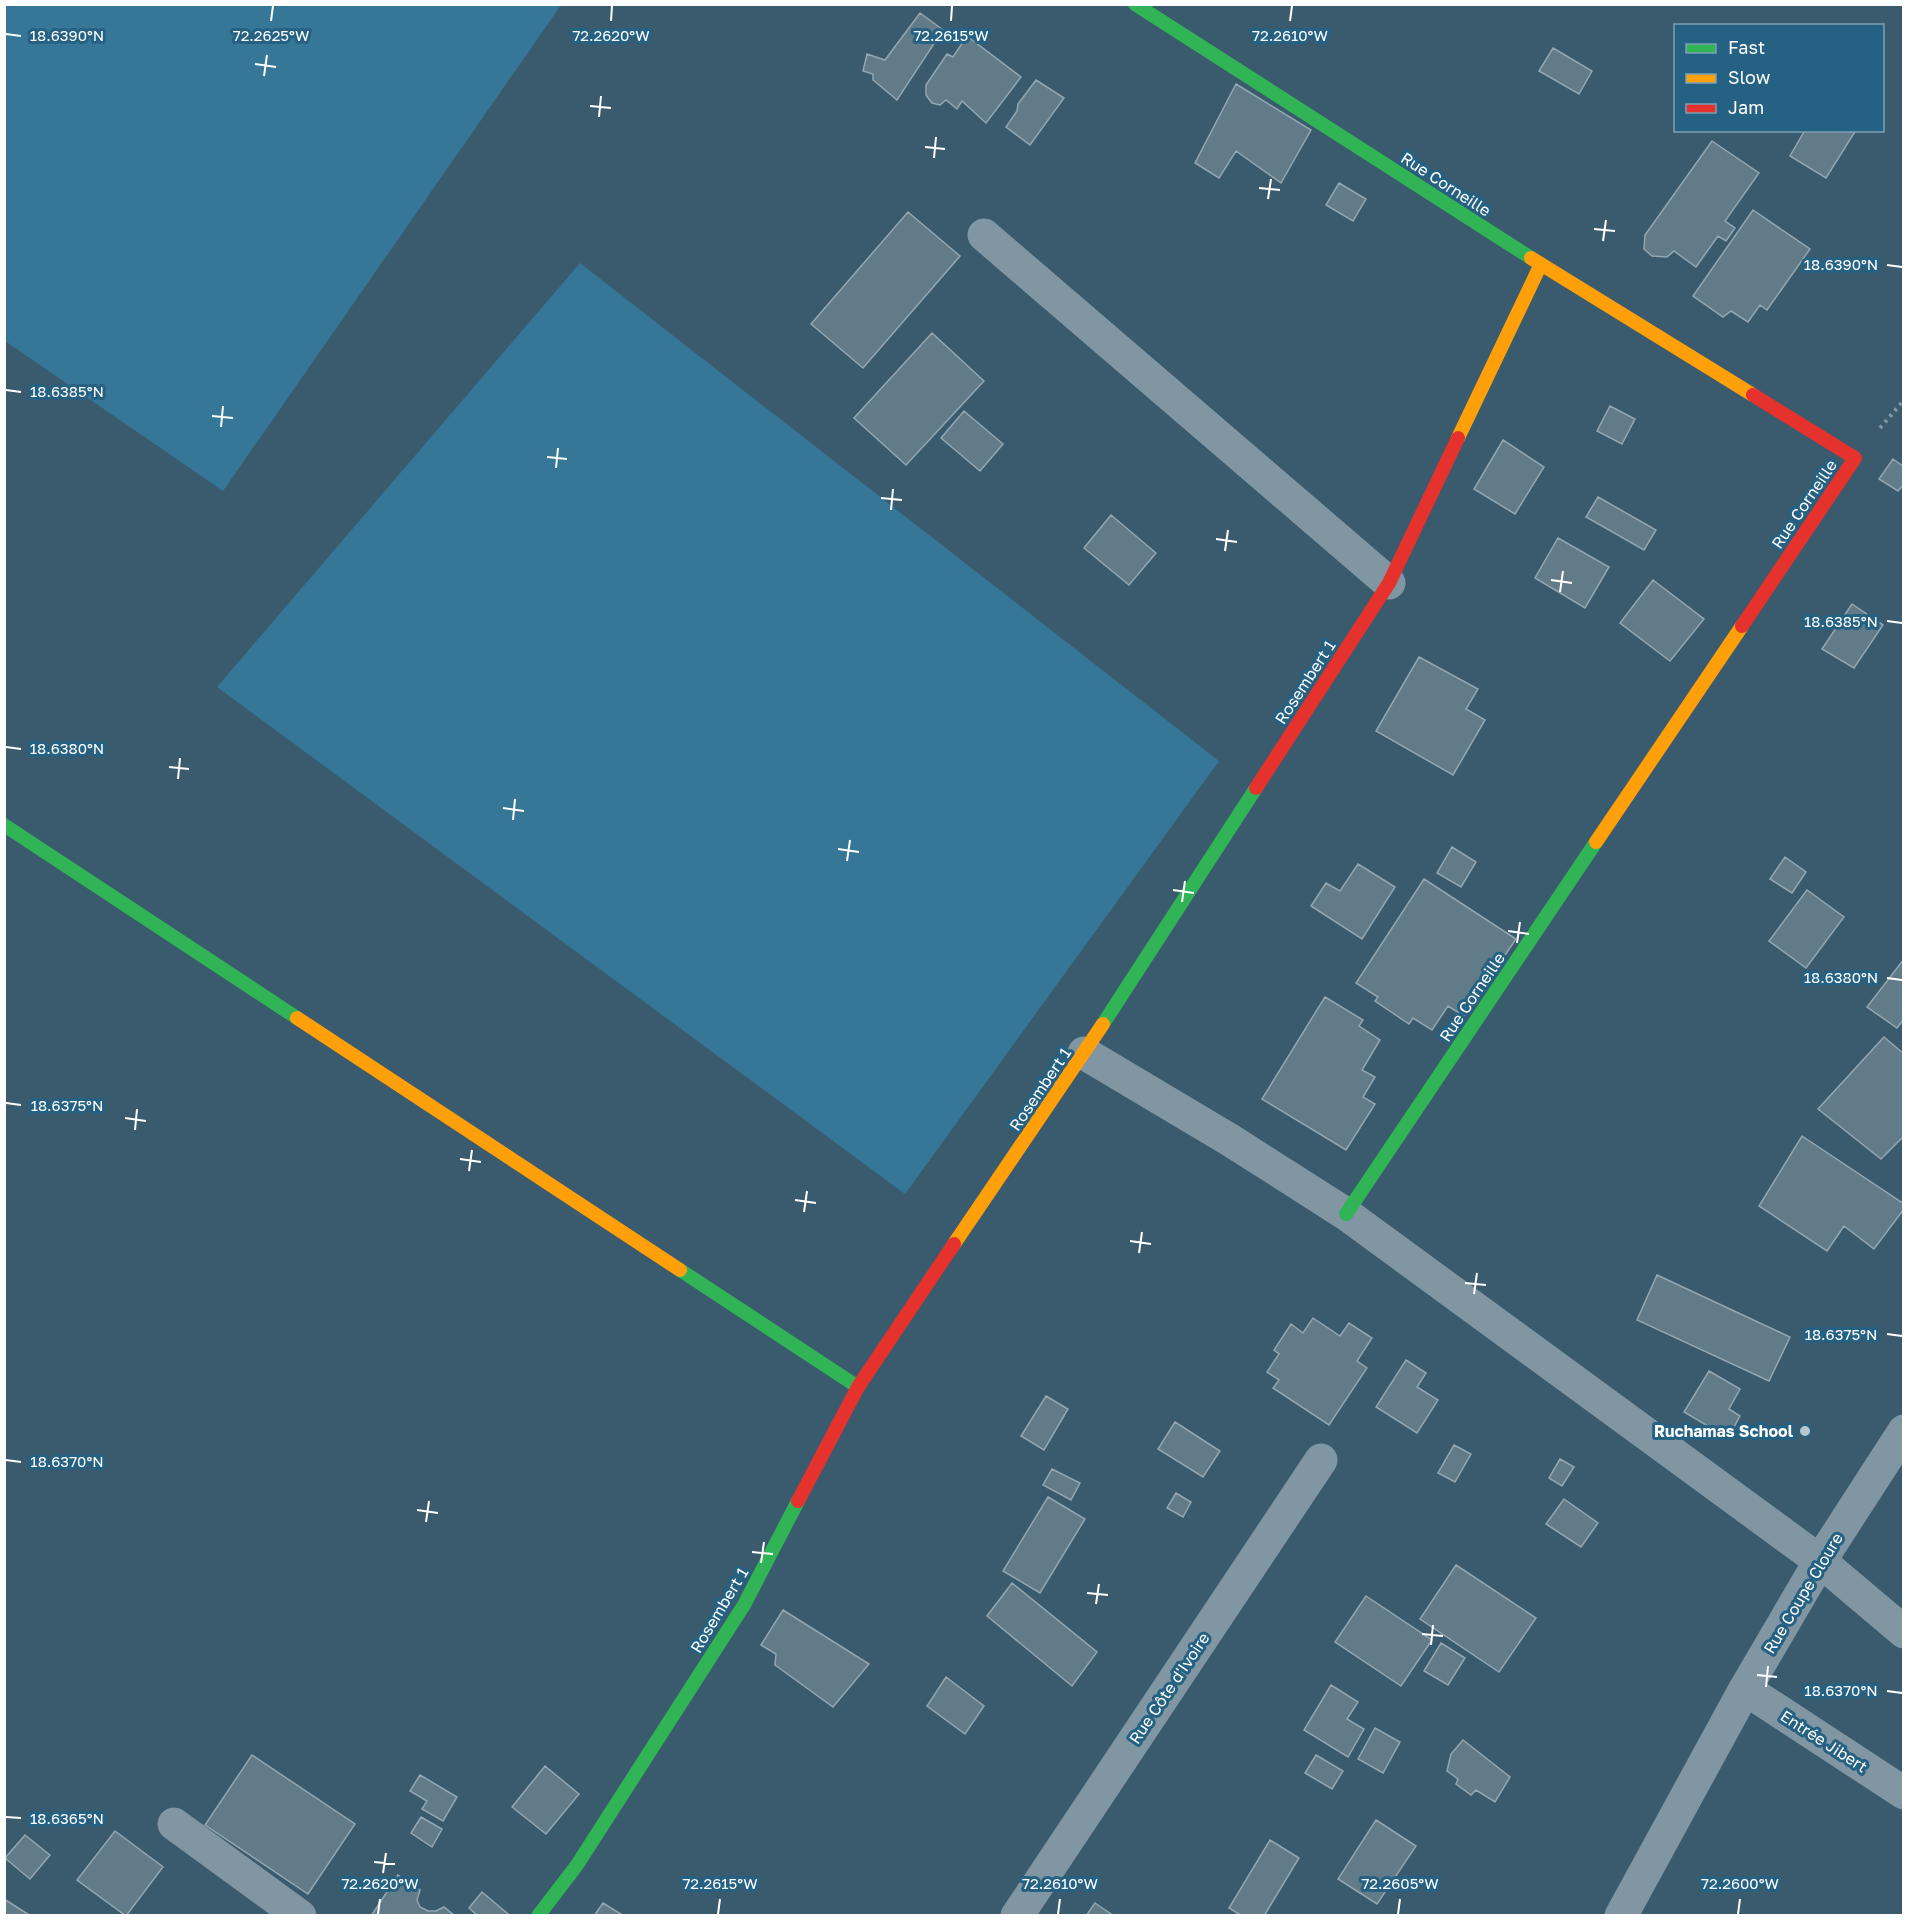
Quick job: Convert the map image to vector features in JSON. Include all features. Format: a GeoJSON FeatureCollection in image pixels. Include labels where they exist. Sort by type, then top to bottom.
{"type":"FeatureCollection","features":[{"type":"Feature","properties":{"kind":"street","name":"Rue Corneille"},"geometry":{"type":"LineString","coordinates":[[1136,4],[1541,264],[1855,458],[1346,1214]]}},
{"type":"Feature","properties":{"kind":"street"},"geometry":{"type":"LineString","coordinates":[[984,235],[1389,583]]}},
{"type":"Feature","properties":{"kind":"street","name":"Rosembert 1"},"geometry":{"type":"LineString","coordinates":[[538,1916],[577,1865],[744,1605],[858,1387],[1084,1053],[1389,583],[1541,264]]}},
{"type":"Feature","properties":{"kind":"street"},"geometry":{"type":"LineString","coordinates":[[4,825],[858,1387]]}},
{"type":"Feature","properties":{"kind":"street"},"geometry":{"type":"LineString","coordinates":[[1084,1053],[1230,1140],[1346,1214],[1820,1562],[1904,1632]]}},
{"type":"Feature","properties":{"kind":"street","name":"Rue Coupe Cloure"},"geometry":{"type":"LineString","coordinates":[[1621,1916],[1745,1689],[1820,1562],[1904,1431]]}},
{"type":"Feature","properties":{"kind":"street","name":"Rue Côte d'Ivoire"},"geometry":{"type":"LineString","coordinates":[[1017,1916],[1321,1460]]}},
{"type":"Feature","properties":{"kind":"street","name":"Entrée Jibert"},"geometry":{"type":"LineString","coordinates":[[1745,1689],[1904,1793]]}},
{"type":"Feature","properties":{"kind":"street"},"geometry":{"type":"LineString","coordinates":[[174,1824],[300,1916]]}},
{"type":"Feature","properties":{"kind":"shaded area"},"geometry":{"type":"Polygon","coordinates":[[[5,4],[561,5],[223,491],[5,341],[5,4]]]}},
{"type":"Feature","properties":{"kind":"shaded area"},"geometry":{"type":"Polygon","coordinates":[[[580,263],[1219,761],[905,1194],[217,687],[580,263]]]}},
{"type":"Feature","properties":{"kind":"building"},"geometry":{"type":"Polygon","coordinates":[[[920,13],[943,30],[897,100],[873,80],[873,74],[863,71],[867,54],[885,60],[920,13]]]}},
{"type":"Feature","properties":{"kind":"building"},"geometry":{"type":"Polygon","coordinates":[[[967,36],[1021,77],[986,123],[962,101],[957,109],[946,100],[940,105],[932,103],[926,95],[926,85],[947,54],[953,57],[967,36]]]}},
{"type":"Feature","properties":{"kind":"building"},"geometry":{"type":"Polygon","coordinates":[[[1553,48],[1592,71],[1579,94],[1539,71],[1553,48]]]}},
{"type":"Feature","properties":{"kind":"building"},"geometry":{"type":"Polygon","coordinates":[[[1036,80],[1064,98],[1030,145],[1006,127],[1017,111],[1018,104],[1036,80]]]}},
{"type":"Feature","properties":{"kind":"building"},"geometry":{"type":"Polygon","coordinates":[[[1236,84],[1311,130],[1281,183],[1236,151],[1219,178],[1195,163],[1236,84]]]}},
{"type":"Feature","properties":{"kind":"building"},"geometry":{"type":"Polygon","coordinates":[[[1804,132],[1855,132],[1826,178],[1790,156],[1804,132]]]}},
{"type":"Feature","properties":{"kind":"building"},"geometry":{"type":"Polygon","coordinates":[[[1712,141],[1759,173],[1725,221],[1735,228],[1726,241],[1718,236],[1696,267],[1674,251],[1667,257],[1652,256],[1644,249],[1645,235],[1712,141]]]}},
{"type":"Feature","properties":{"kind":"building"},"geometry":{"type":"Polygon","coordinates":[[[1339,183],[1366,199],[1353,221],[1326,205],[1339,183]]]}},
{"type":"Feature","properties":{"kind":"building"},"geometry":{"type":"Polygon","coordinates":[[[1753,210],[1810,249],[1767,310],[1760,305],[1748,322],[1731,311],[1723,317],[1693,296],[1753,210]]]}},
{"type":"Feature","properties":{"kind":"building"},"geometry":{"type":"Polygon","coordinates":[[[908,212],[960,256],[863,368],[811,324],[908,212]]]}},
{"type":"Feature","properties":{"kind":"building"},"geometry":{"type":"Polygon","coordinates":[[[932,333],[984,381],[906,465],[854,418],[932,333]]]}},
{"type":"Feature","properties":{"kind":"building"},"geometry":{"type":"Polygon","coordinates":[[[1610,406],[1635,419],[1622,444],[1597,431],[1610,406]]]}},
{"type":"Feature","properties":{"kind":"building"},"geometry":{"type":"Polygon","coordinates":[[[964,411],[1003,444],[980,471],[941,438],[964,411]]]}},
{"type":"Feature","properties":{"kind":"building"},"geometry":{"type":"Polygon","coordinates":[[[1503,440],[1544,467],[1515,514],[1474,489],[1503,440]]]}},
{"type":"Feature","properties":{"kind":"building"},"geometry":{"type":"Polygon","coordinates":[[[1893,459],[1904,467],[1904,484],[1898,491],[1879,479],[1893,459]]]}},
{"type":"Feature","properties":{"kind":"building"},"geometry":{"type":"Polygon","coordinates":[[[1598,497],[1656,530],[1644,550],[1586,517],[1598,497]]]}},
{"type":"Feature","properties":{"kind":"building"},"geometry":{"type":"Polygon","coordinates":[[[1111,515],[1156,553],[1129,585],[1084,548],[1111,515]]]}},
{"type":"Feature","properties":{"kind":"building"},"geometry":{"type":"Polygon","coordinates":[[[1558,538],[1609,567],[1585,608],[1535,578],[1558,538]]]}},
{"type":"Feature","properties":{"kind":"building"},"geometry":{"type":"Polygon","coordinates":[[[1653,580],[1704,619],[1670,661],[1620,623],[1653,580]]]}},
{"type":"Feature","properties":{"kind":"building"},"geometry":{"type":"Polygon","coordinates":[[[1852,604],[1883,625],[1854,668],[1822,649],[1852,604]]]}},
{"type":"Feature","properties":{"kind":"building"},"geometry":{"type":"Polygon","coordinates":[[[1419,657],[1478,689],[1466,709],[1485,720],[1453,775],[1376,731],[1419,657]]]}},
{"type":"Feature","properties":{"kind":"building"},"geometry":{"type":"Polygon","coordinates":[[[1452,847],[1476,862],[1461,887],[1437,873],[1452,847]]]}},
{"type":"Feature","properties":{"kind":"building"},"geometry":{"type":"Polygon","coordinates":[[[1785,857],[1806,872],[1792,893],[1770,879],[1785,857]]]}},
{"type":"Feature","properties":{"kind":"building"},"geometry":{"type":"Polygon","coordinates":[[[1358,864],[1395,887],[1362,939],[1311,906],[1326,883],[1340,891],[1358,864]]]}},
{"type":"Feature","properties":{"kind":"building"},"geometry":{"type":"Polygon","coordinates":[[[1424,879],[1516,939],[1464,1016],[1448,1006],[1432,1030],[1413,1018],[1409,1024],[1375,1001],[1378,997],[1356,983],[1424,879]]]}},
{"type":"Feature","properties":{"kind":"building"},"geometry":{"type":"Polygon","coordinates":[[[1807,890],[1844,917],[1806,968],[1769,941],[1807,890]]]}},
{"type":"Feature","properties":{"kind":"building"},"geometry":{"type":"Polygon","coordinates":[[[1904,959],[1904,1019],[1897,1028],[1867,1007],[1904,959]]]}},
{"type":"Feature","properties":{"kind":"building"},"geometry":{"type":"Polygon","coordinates":[[[1325,997],[1363,1020],[1359,1026],[1380,1040],[1362,1070],[1375,1077],[1363,1097],[1375,1104],[1346,1150],[1262,1099],[1325,997]]]}},
{"type":"Feature","properties":{"kind":"building"},"geometry":{"type":"Polygon","coordinates":[[[1884,1037],[1904,1054],[1904,1136],[1881,1159],[1818,1109],[1884,1037]]]}},
{"type":"Feature","properties":{"kind":"building"},"geometry":{"type":"Polygon","coordinates":[[[1802,1136],[1904,1204],[1904,1209],[1874,1249],[1844,1226],[1827,1251],[1759,1206],[1802,1136]]]}},
{"type":"Feature","properties":{"kind":"building"},"geometry":{"type":"Polygon","coordinates":[[[1657,1275],[1790,1337],[1769,1381],[1637,1320],[1657,1275]]]}},
{"type":"Feature","properties":{"kind":"building"},"geometry":{"type":"Polygon","coordinates":[[[1313,1318],[1340,1336],[1349,1323],[1372,1338],[1357,1361],[1367,1368],[1329,1425],[1273,1388],[1279,1380],[1267,1372],[1279,1354],[1274,1350],[1291,1324],[1303,1333],[1313,1318]]]}},
{"type":"Feature","properties":{"kind":"building"},"geometry":{"type":"Polygon","coordinates":[[[1406,1360],[1426,1373],[1417,1387],[1438,1400],[1417,1433],[1376,1407],[1406,1360]]]}},
{"type":"Feature","properties":{"kind":"building"},"geometry":{"type":"Polygon","coordinates":[[[1709,1371],[1740,1389],[1729,1409],[1740,1416],[1728,1438],[1684,1412],[1709,1371]]]}},
{"type":"Feature","properties":{"kind":"building"},"geometry":{"type":"Polygon","coordinates":[[[1046,1396],[1068,1409],[1044,1450],[1021,1436],[1046,1396]]]}},
{"type":"Feature","properties":{"kind":"building"},"geometry":{"type":"Polygon","coordinates":[[[1175,1422],[1220,1451],[1203,1477],[1158,1449],[1175,1422]]]}},
{"type":"Feature","properties":{"kind":"building"},"geometry":{"type":"Polygon","coordinates":[[[1454,1445],[1471,1454],[1455,1482],[1438,1473],[1454,1445]]]}},
{"type":"Feature","properties":{"kind":"building"},"geometry":{"type":"Polygon","coordinates":[[[1560,1459],[1574,1467],[1562,1486],[1549,1478],[1560,1459]]]}},
{"type":"Feature","properties":{"kind":"building"},"geometry":{"type":"Polygon","coordinates":[[[1052,1469],[1080,1483],[1071,1500],[1043,1485],[1052,1469]]]}},
{"type":"Feature","properties":{"kind":"building"},"geometry":{"type":"Polygon","coordinates":[[[1176,1493],[1191,1502],[1183,1517],[1167,1508],[1176,1493]]]}},
{"type":"Feature","properties":{"kind":"building"},"geometry":{"type":"Polygon","coordinates":[[[1048,1497],[1085,1519],[1040,1593],[1003,1571],[1048,1497]]]}},
{"type":"Feature","properties":{"kind":"building"},"geometry":{"type":"Polygon","coordinates":[[[1564,1499],[1598,1523],[1581,1547],[1546,1524],[1564,1499]]]}},
{"type":"Feature","properties":{"kind":"building"},"geometry":{"type":"Polygon","coordinates":[[[1456,1565],[1536,1618],[1499,1672],[1420,1619],[1456,1565]]]}},
{"type":"Feature","properties":{"kind":"building"},"geometry":{"type":"Polygon","coordinates":[[[1012,1583],[1097,1652],[1072,1686],[987,1616],[1012,1583]]]}},
{"type":"Feature","properties":{"kind":"building"},"geometry":{"type":"Polygon","coordinates":[[[1366,1596],[1432,1640],[1401,1686],[1335,1642],[1366,1596]]]}},
{"type":"Feature","properties":{"kind":"building"},"geometry":{"type":"Polygon","coordinates":[[[783,1610],[869,1664],[833,1707],[775,1665],[776,1654],[761,1645],[783,1610]]]}},
{"type":"Feature","properties":{"kind":"building"},"geometry":{"type":"Polygon","coordinates":[[[1441,1643],[1465,1658],[1448,1685],[1424,1671],[1441,1643]]]}},
{"type":"Feature","properties":{"kind":"building"},"geometry":{"type":"Polygon","coordinates":[[[946,1677],[984,1706],[965,1734],[927,1706],[946,1677]]]}},
{"type":"Feature","properties":{"kind":"building"},"geometry":{"type":"Polygon","coordinates":[[[1331,1685],[1358,1702],[1347,1719],[1364,1729],[1348,1757],[1304,1730],[1331,1685]]]}},
{"type":"Feature","properties":{"kind":"building"},"geometry":{"type":"Polygon","coordinates":[[[1375,1728],[1400,1742],[1383,1773],[1358,1759],[1375,1728]]]}},
{"type":"Feature","properties":{"kind":"building"},"geometry":{"type":"Polygon","coordinates":[[[1463,1740],[1510,1777],[1495,1802],[1476,1790],[1471,1795],[1456,1784],[1458,1779],[1447,1771],[1451,1754],[1463,1740]]]}},
{"type":"Feature","properties":{"kind":"building"},"geometry":{"type":"Polygon","coordinates":[[[252,1755],[355,1824],[308,1894],[205,1825],[252,1755]]]}},
{"type":"Feature","properties":{"kind":"building"},"geometry":{"type":"Polygon","coordinates":[[[1316,1755],[1343,1771],[1332,1789],[1305,1773],[1316,1755]]]}},
{"type":"Feature","properties":{"kind":"building"},"geometry":{"type":"Polygon","coordinates":[[[545,1766],[579,1794],[546,1834],[512,1807],[545,1766]]]}},
{"type":"Feature","properties":{"kind":"building"},"geometry":{"type":"Polygon","coordinates":[[[420,1775],[457,1797],[443,1821],[422,1809],[427,1801],[410,1791],[420,1775]]]}},
{"type":"Feature","properties":{"kind":"building"},"geometry":{"type":"Polygon","coordinates":[[[421,1817],[442,1829],[432,1847],[411,1833],[421,1817]]]}},
{"type":"Feature","properties":{"kind":"building"},"geometry":{"type":"Polygon","coordinates":[[[1376,1820],[1416,1846],[1377,1904],[1338,1879],[1376,1820]]]}},
{"type":"Feature","properties":{"kind":"building"},"geometry":{"type":"Polygon","coordinates":[[[115,1831],[163,1867],[126,1916],[77,1880],[115,1831]]]}},
{"type":"Feature","properties":{"kind":"building"},"geometry":{"type":"Polygon","coordinates":[[[25,1835],[50,1855],[30,1879],[5,1858],[25,1835]]]}},
{"type":"Feature","properties":{"kind":"building"},"geometry":{"type":"Polygon","coordinates":[[[1270,1840],[1299,1858],[1264,1916],[1242,1916],[1229,1908],[1270,1840]]]}},
{"type":"Feature","properties":{"kind":"building"},"geometry":{"type":"Polygon","coordinates":[[[398,1875],[420,1890],[417,1900],[420,1907],[428,1911],[436,1911],[444,1907],[455,1916],[371,1916],[398,1875]]]}},
{"type":"Feature","properties":{"kind":"building"},"geometry":{"type":"Polygon","coordinates":[[[482,1892],[508,1914],[507,1916],[478,1916],[469,1908],[482,1892]]]}},
{"type":"Feature","properties":{"kind":"building"},"geometry":{"type":"Polygon","coordinates":[[[4,1899],[31,1916],[4,1916],[4,1899]]]}},
{"type":"Feature","properties":{"kind":"building"},"geometry":{"type":"Polygon","coordinates":[[[603,1903],[624,1916],[594,1916],[603,1903]]]}},
{"type":"Feature","properties":{"kind":"building"},"geometry":{"type":"Polygon","coordinates":[[[1095,1903],[1114,1916],[1086,1916],[1095,1903]]]}},
{"type":"Feature","properties":{"kind":"traffic: fast"},"geometry":{"type":"LineString","coordinates":[[1135,4],[1531,258]]}},
{"type":"Feature","properties":{"kind":"traffic: fast"},"geometry":{"type":"LineString","coordinates":[[1103,1024],[1256,788]]}},
{"type":"Feature","properties":{"kind":"traffic: fast"},"geometry":{"type":"LineString","coordinates":[[4,825],[297,1018]]}},
{"type":"Feature","properties":{"kind":"traffic: fast"},"geometry":{"type":"LineString","coordinates":[[1346,1214],[1596,842]]}},
{"type":"Feature","properties":{"kind":"traffic: fast"},"geometry":{"type":"LineString","coordinates":[[680,1270],[858,1387]]}},
{"type":"Feature","properties":{"kind":"traffic: fast"},"geometry":{"type":"LineString","coordinates":[[538,1916],[577,1865],[744,1605],[798,1501]]}},
{"type":"Feature","properties":{"kind":"traffic: slow"},"geometry":{"type":"LineString","coordinates":[[1531,258],[1753,395]]}},
{"type":"Feature","properties":{"kind":"traffic: slow"},"geometry":{"type":"LineString","coordinates":[[1458,438],[1541,264]]}},
{"type":"Feature","properties":{"kind":"traffic: slow"},"geometry":{"type":"LineString","coordinates":[[1596,842],[1742,626]]}},
{"type":"Feature","properties":{"kind":"traffic: slow"},"geometry":{"type":"LineString","coordinates":[[297,1018],[680,1270]]}},
{"type":"Feature","properties":{"kind":"traffic: slow"},"geometry":{"type":"LineString","coordinates":[[954,1244],[1103,1024]]}},
{"type":"Feature","properties":{"kind":"traffic: jam"},"geometry":{"type":"LineString","coordinates":[[1742,626],[1855,458],[1753,395]]}},
{"type":"Feature","properties":{"kind":"traffic: jam"},"geometry":{"type":"LineString","coordinates":[[1256,788],[1389,583],[1458,438]]}},
{"type":"Feature","properties":{"kind":"traffic: jam"},"geometry":{"type":"LineString","coordinates":[[798,1501],[858,1387],[954,1244]]}},
{"type":"Feature","properties":{"kind":"place","name":"Ruchamas School"},"geometry":{"type":"Point","coordinates":[1805,1431]}}]}
